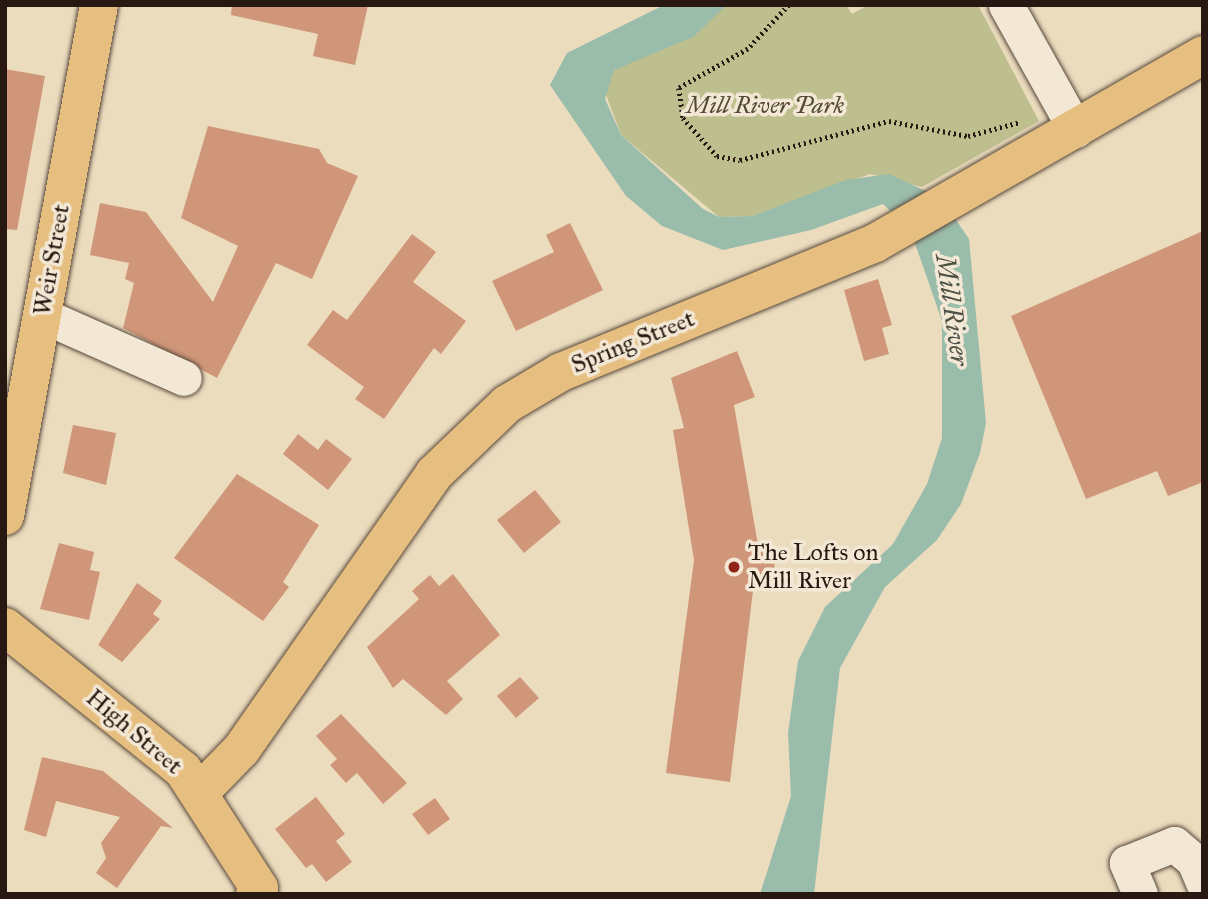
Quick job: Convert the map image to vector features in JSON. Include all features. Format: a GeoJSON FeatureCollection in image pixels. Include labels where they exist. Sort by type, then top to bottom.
{"type":"FeatureCollection","features":[{"type":"Feature","properties":{"kind":"main road","name":"Weir Street"},"geometry":{"type":"LineString","coordinates":[[5,516],[99,5]]}},
{"type":"Feature","properties":{"kind":"main road","name":"Spring Street"},"geometry":{"type":"LineString","coordinates":[[199,793],[241,750],[421,492],[486,420],[561,372],[875,243],[982,185],[1203,55]]}},
{"type":"Feature","properties":{"kind":"main road","name":"High Street"},"geometry":{"type":"LineString","coordinates":[[5,627],[162,750],[199,793],[259,892]]}},
{"type":"Feature","properties":{"kind":"street"},"geometry":{"type":"LineString","coordinates":[[1006,5],[1076,130]]}},
{"type":"Feature","properties":{"kind":"street"},"geometry":{"type":"LineString","coordinates":[[42,315],[184,378]]}},
{"type":"Feature","properties":{"kind":"street"},"geometry":{"type":"LineString","coordinates":[[1140,894],[1127,863],[1174,844],[1194,860],[1203,882]]}},
{"type":"Feature","properties":{"kind":"path"},"geometry":{"type":"LineString","coordinates":[[789,5],[742,53],[679,88],[683,118],[717,156],[740,160],[889,121],[968,136],[1012,122],[1029,125]]}},
{"type":"Feature","properties":{"kind":"green space","name":"Mill River Park"},"geometry":{"type":"Polygon","coordinates":[[[727,5],[846,5],[852,14],[868,5],[978,5],[1039,121],[922,187],[870,174],[752,216],[719,217],[621,135],[604,89],[614,70],[727,5]]]}},
{"type":"Feature","properties":{"kind":"water","name":"Mill River"},"geometry":{"type":"Polygon","coordinates":[[[664,5],[727,5],[693,37],[614,70],[605,99],[621,135],[703,209],[719,217],[752,216],[846,180],[889,174],[941,198],[969,239],[986,423],[980,453],[961,504],[937,540],[885,587],[840,668],[814,894],[760,894],[791,796],[788,733],[798,661],[825,607],[893,544],[927,484],[942,438],[942,321],[910,229],[883,204],[811,230],[723,250],[662,226],[626,196],[550,85],[567,53],[664,5]]]}},
{"type":"Feature","properties":{"kind":"building"},"geometry":{"type":"Polygon","coordinates":[[[232,5],[368,5],[355,65],[313,56],[318,34],[231,15],[232,5]]]}},
{"type":"Feature","properties":{"kind":"building"},"geometry":{"type":"Polygon","coordinates":[[[5,69],[45,76],[17,230],[5,229],[5,69]]]}},
{"type":"Feature","properties":{"kind":"building"},"geometry":{"type":"Polygon","coordinates":[[[208,126],[319,149],[327,163],[358,176],[312,279],[276,263],[217,378],[123,328],[134,283],[125,279],[129,263],[90,255],[100,203],[146,212],[213,302],[238,246],[181,218],[208,126]]]}},
{"type":"Feature","properties":{"kind":"building"},"geometry":{"type":"Polygon","coordinates":[[[570,223],[603,290],[516,331],[492,281],[554,252],[546,235],[570,223]]]}},
{"type":"Feature","properties":{"kind":"building"},"geometry":{"type":"Polygon","coordinates":[[[1203,231],[1203,482],[1168,496],[1157,471],[1086,499],[1011,316],[1203,231]]]}},
{"type":"Feature","properties":{"kind":"building"},"geometry":{"type":"Polygon","coordinates":[[[412,234],[436,252],[413,282],[466,321],[441,354],[434,348],[384,419],[355,399],[364,387],[307,345],[333,310],[347,320],[412,234]]]}},
{"type":"Feature","properties":{"kind":"building"},"geometry":{"type":"Polygon","coordinates":[[[878,279],[892,325],[882,328],[889,354],[864,361],[844,290],[878,279]]]}},
{"type":"Feature","properties":{"kind":"building","name":"The Lofts on Mill River"},"geometry":{"type":"Polygon","coordinates":[[[737,351],[755,397],[734,405],[759,551],[776,553],[773,577],[755,574],[730,782],[666,773],[694,560],[673,430],[684,428],[671,378],[737,351]]]}},
{"type":"Feature","properties":{"kind":"building"},"geometry":{"type":"Polygon","coordinates":[[[73,425],[116,433],[106,485],[63,473],[73,425]]]}},
{"type":"Feature","properties":{"kind":"building"},"geometry":{"type":"Polygon","coordinates":[[[298,434],[318,450],[326,439],[352,459],[328,490],[283,454],[298,434]]]}},
{"type":"Feature","properties":{"kind":"building"},"geometry":{"type":"Polygon","coordinates":[[[237,474],[319,525],[283,582],[289,587],[263,621],[174,558],[237,474]]]}},
{"type":"Feature","properties":{"kind":"building"},"geometry":{"type":"Polygon","coordinates":[[[535,490],[561,522],[524,553],[497,520],[535,490]]]}},
{"type":"Feature","properties":{"kind":"building"},"geometry":{"type":"Polygon","coordinates":[[[59,543],[94,552],[90,570],[100,572],[89,620],[40,609],[59,543]]]}},
{"type":"Feature","properties":{"kind":"building"},"geometry":{"type":"Polygon","coordinates":[[[453,574],[500,635],[447,681],[463,699],[446,715],[403,679],[393,688],[367,647],[419,599],[412,591],[430,575],[439,586],[453,574]]]}},
{"type":"Feature","properties":{"kind":"building"},"geometry":{"type":"Polygon","coordinates":[[[137,583],[162,601],[153,614],[160,619],[122,662],[98,645],[137,583]]]}},
{"type":"Feature","properties":{"kind":"building"},"geometry":{"type":"Polygon","coordinates":[[[520,677],[539,698],[516,718],[497,696],[520,677]]]}},
{"type":"Feature","properties":{"kind":"building"},"geometry":{"type":"Polygon","coordinates":[[[341,714],[407,783],[383,804],[357,773],[346,783],[330,765],[337,759],[316,736],[341,714]]]}},
{"type":"Feature","properties":{"kind":"building"},"geometry":{"type":"Polygon","coordinates":[[[42,757],[103,771],[173,828],[161,826],[117,888],[96,873],[106,858],[101,843],[120,817],[56,801],[46,837],[24,830],[42,757]]]}},
{"type":"Feature","properties":{"kind":"building"},"geometry":{"type":"Polygon","coordinates":[[[316,797],[345,834],[336,841],[352,862],[326,882],[312,864],[306,868],[275,829],[316,797]]]}},
{"type":"Feature","properties":{"kind":"building"},"geometry":{"type":"Polygon","coordinates":[[[435,798],[450,819],[428,835],[412,814],[435,798]]]}},
{"type":"Feature","properties":{"kind":"place","name":"The Lofts on Mill River"},"geometry":{"type":"Point","coordinates":[734,567]}}]}
